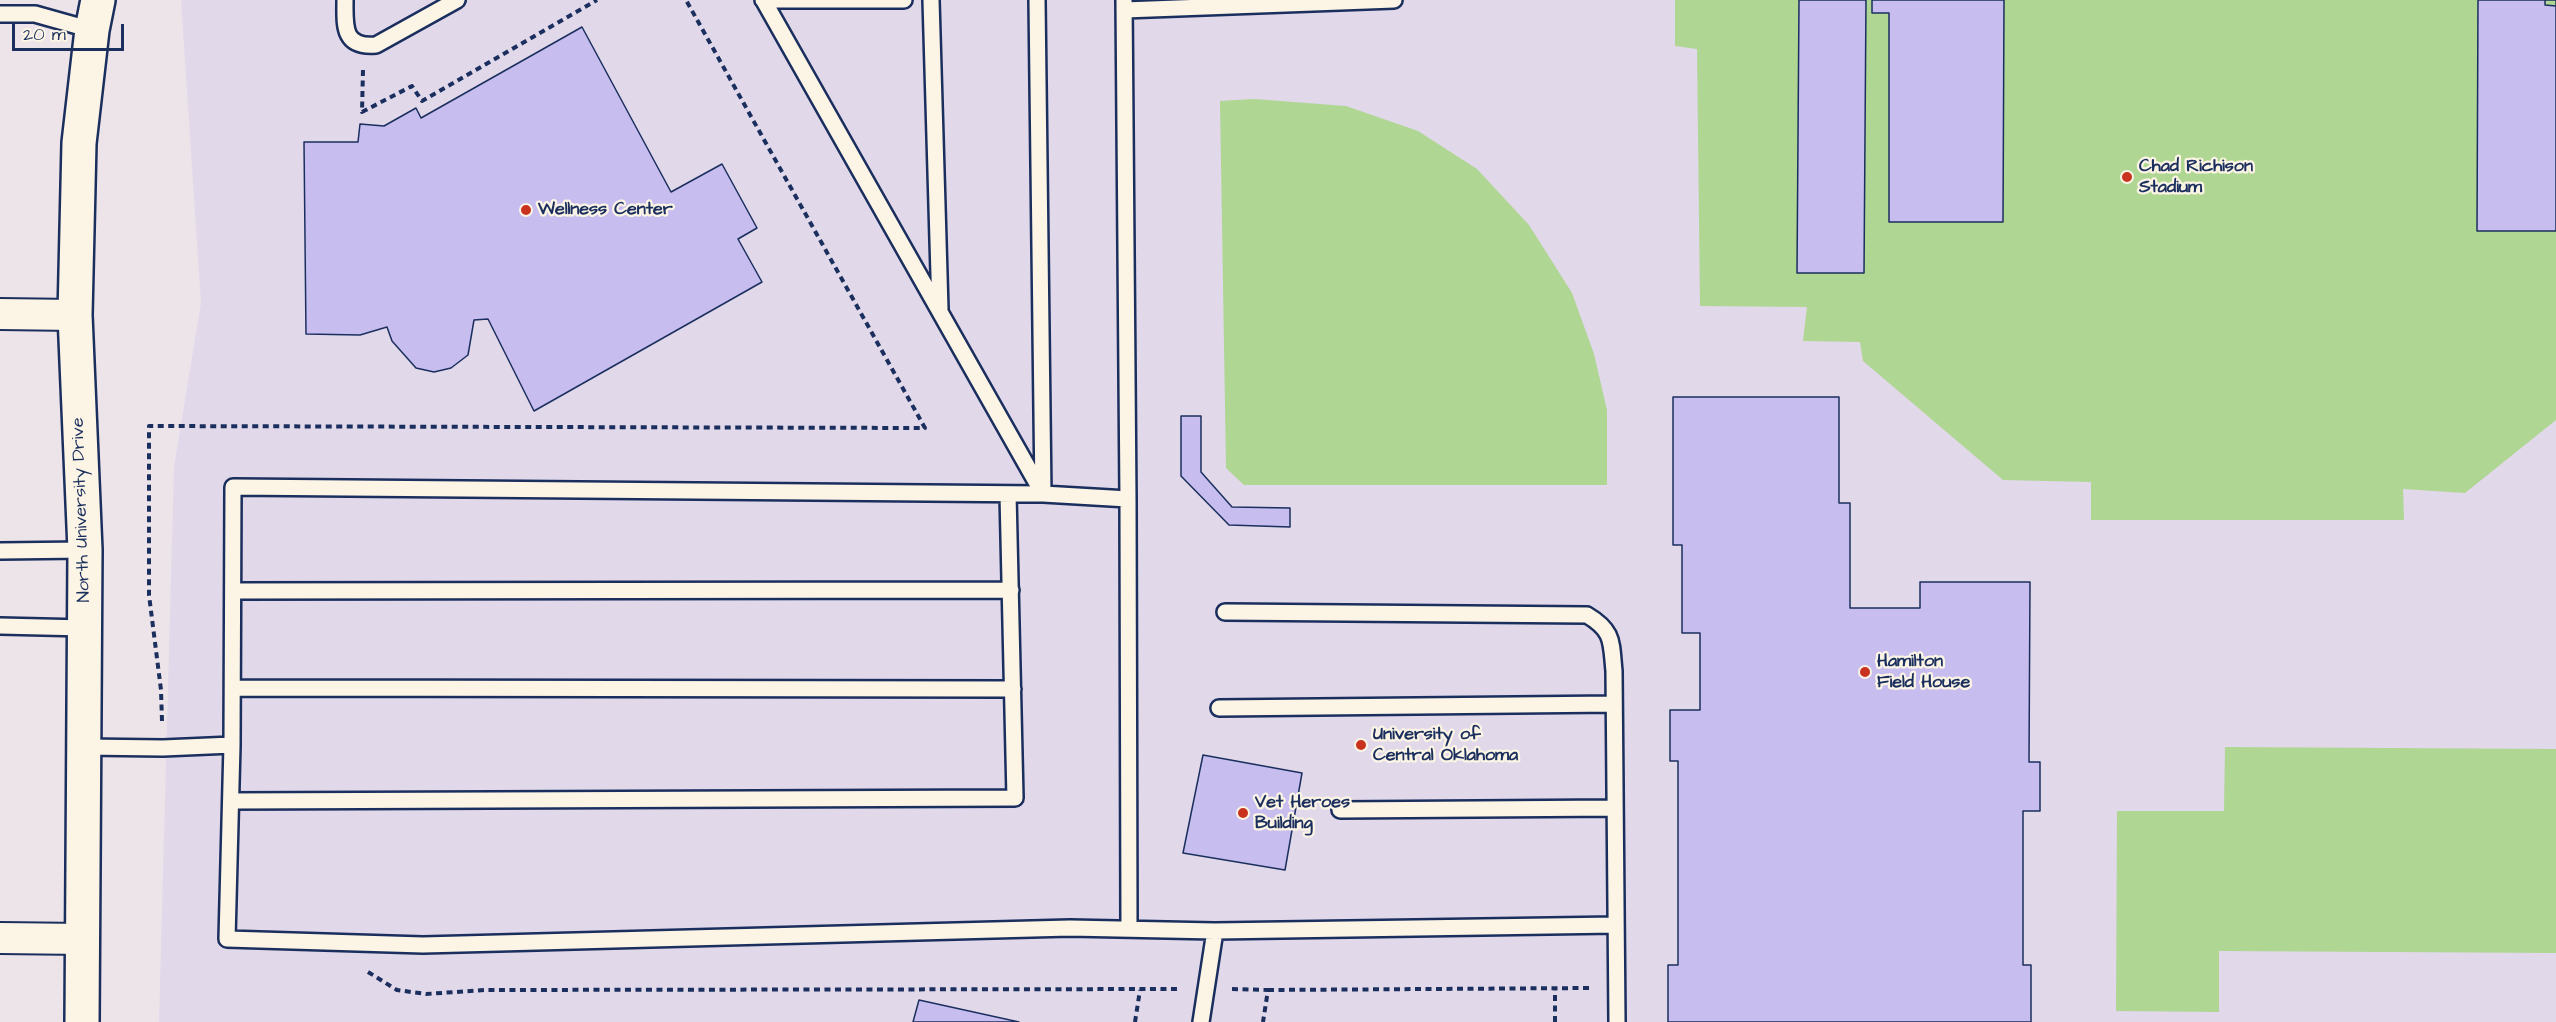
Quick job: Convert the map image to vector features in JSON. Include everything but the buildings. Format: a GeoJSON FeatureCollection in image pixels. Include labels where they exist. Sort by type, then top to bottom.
{"type":"FeatureCollection","features":[{"type":"Feature","properties":{"kind":"street","name":"North University Drive"},"geometry":{"type":"LineString","coordinates":[[82,1022],[85,550],[75,315],[79,142],[95,15]]}},
{"type":"Feature","properties":{"kind":"street"},"geometry":{"type":"LineString","coordinates":[[0,314],[75,315]]}},
{"type":"Feature","properties":{"kind":"street"},"geometry":{"type":"LineString","coordinates":[[0,938],[84,939]]}},
{"type":"Feature","properties":{"kind":"lane"},"geometry":{"type":"LineString","coordinates":[[345,0],[345,31],[351,40],[363,46],[375,45],[457,0]]}},
{"type":"Feature","properties":{"kind":"lane"},"geometry":{"type":"LineString","coordinates":[[904,0],[763,1],[1043,494]]}},
{"type":"Feature","properties":{"kind":"lane"},"geometry":{"type":"LineString","coordinates":[[931,0],[940,313]]}},
{"type":"Feature","properties":{"kind":"lane"},"geometry":{"type":"LineString","coordinates":[[1037,0],[1043,494]]}},
{"type":"Feature","properties":{"kind":"lane"},"geometry":{"type":"LineString","coordinates":[[1129,928],[1124,5],[1394,0]]}},
{"type":"Feature","properties":{"kind":"lane"},"geometry":{"type":"LineString","coordinates":[[0,14],[95,15]]}},
{"type":"Feature","properties":{"kind":"lane"},"geometry":{"type":"LineString","coordinates":[[1128,499],[1043,494],[233,487],[233,688],[227,939],[423,945],[1070,928],[1215,931],[1616,925]]}},
{"type":"Feature","properties":{"kind":"lane"},"geometry":{"type":"LineString","coordinates":[[231,801],[1016,798],[1008,494]]}},
{"type":"Feature","properties":{"kind":"lane"},"geometry":{"type":"LineString","coordinates":[[0,551],[85,550]]}},
{"type":"Feature","properties":{"kind":"lane"},"geometry":{"type":"LineString","coordinates":[[233,591],[1011,590]]}},
{"type":"Feature","properties":{"kind":"lane"},"geometry":{"type":"LineString","coordinates":[[1224,612],[1587,615],[1602,624],[1611,636],[1614,704],[1617,1022]]}},
{"type":"Feature","properties":{"kind":"lane"},"geometry":{"type":"LineString","coordinates":[[0,627],[85,628]]}},
{"type":"Feature","properties":{"kind":"lane"},"geometry":{"type":"LineString","coordinates":[[233,688],[1013,688]]}},
{"type":"Feature","properties":{"kind":"lane"},"geometry":{"type":"LineString","coordinates":[[1220,708],[1614,704]]}},
{"type":"Feature","properties":{"kind":"lane"},"geometry":{"type":"LineString","coordinates":[[83,747],[163,748],[232,745]]}},
{"type":"Feature","properties":{"kind":"lane"},"geometry":{"type":"LineString","coordinates":[[1341,810],[1615,808]]}},
{"type":"Feature","properties":{"kind":"lane"},"geometry":{"type":"LineString","coordinates":[[1201,1022],[1215,931]]}},
{"type":"Feature","properties":{"kind":"path"},"geometry":{"type":"LineString","coordinates":[[363,69],[362,112],[412,86],[422,101],[597,0]]}},
{"type":"Feature","properties":{"kind":"path"},"geometry":{"type":"LineString","coordinates":[[163,748],[161,690],[149,595],[149,426],[925,428],[686,0]]}},
{"type":"Feature","properties":{"kind":"path"},"geometry":{"type":"LineString","coordinates":[[359,967],[397,990],[426,994],[485,990],[1140,990],[1135,1022]]}},
{"type":"Feature","properties":{"kind":"path"},"geometry":{"type":"LineString","coordinates":[[1555,988],[1555,1022]]}},
{"type":"Feature","properties":{"kind":"path"},"geometry":{"type":"LineString","coordinates":[[1268,990],[1616,988]]}},
{"type":"Feature","properties":{"kind":"shaded area","name":"University of Central Oklahoma"},"geometry":{"type":"Polygon","coordinates":[[[181,0],[2556,0],[2556,1022],[159,1022],[174,467],[201,303],[181,0]]]}},
{"type":"Feature","properties":{"kind":"green space","name":"Chad Richison Stadium"},"geometry":{"type":"Polygon","coordinates":[[[1675,0],[2556,0],[2556,420],[2465,493],[2403,489],[2404,520],[2091,520],[2091,482],[2003,480],[1863,361],[1860,342],[1803,341],[1807,307],[1700,306],[1697,49],[1675,46],[1675,0]]]}},
{"type":"Feature","properties":{"kind":"green space"},"geometry":{"type":"Polygon","coordinates":[[[1254,99],[1346,106],[1418,131],[1477,169],[1529,225],[1572,293],[1594,354],[1607,410],[1607,485],[1244,485],[1226,468],[1220,101],[1254,99]]]}},
{"type":"Feature","properties":{"kind":"green space"},"geometry":{"type":"Polygon","coordinates":[[[2225,747],[2556,749],[2556,953],[2219,951],[2219,1012],[2116,1011],[2117,811],[2224,811],[2225,747]]]}},
{"type":"Feature","properties":{"kind":"place","name":"Chad Richison Stadium"},"geometry":{"type":"Point","coordinates":[2127,177]}},
{"type":"Feature","properties":{"kind":"place","name":"Wellness Center"},"geometry":{"type":"Point","coordinates":[526,210]}},
{"type":"Feature","properties":{"kind":"place","name":"Hamilton Field House"},"geometry":{"type":"Point","coordinates":[1865,672]}},
{"type":"Feature","properties":{"kind":"place","name":"University of Central Oklahoma"},"geometry":{"type":"Point","coordinates":[1361,745]}},
{"type":"Feature","properties":{"kind":"place","name":"Vet Heroes Building"},"geometry":{"type":"Point","coordinates":[1243,813]}}]}
